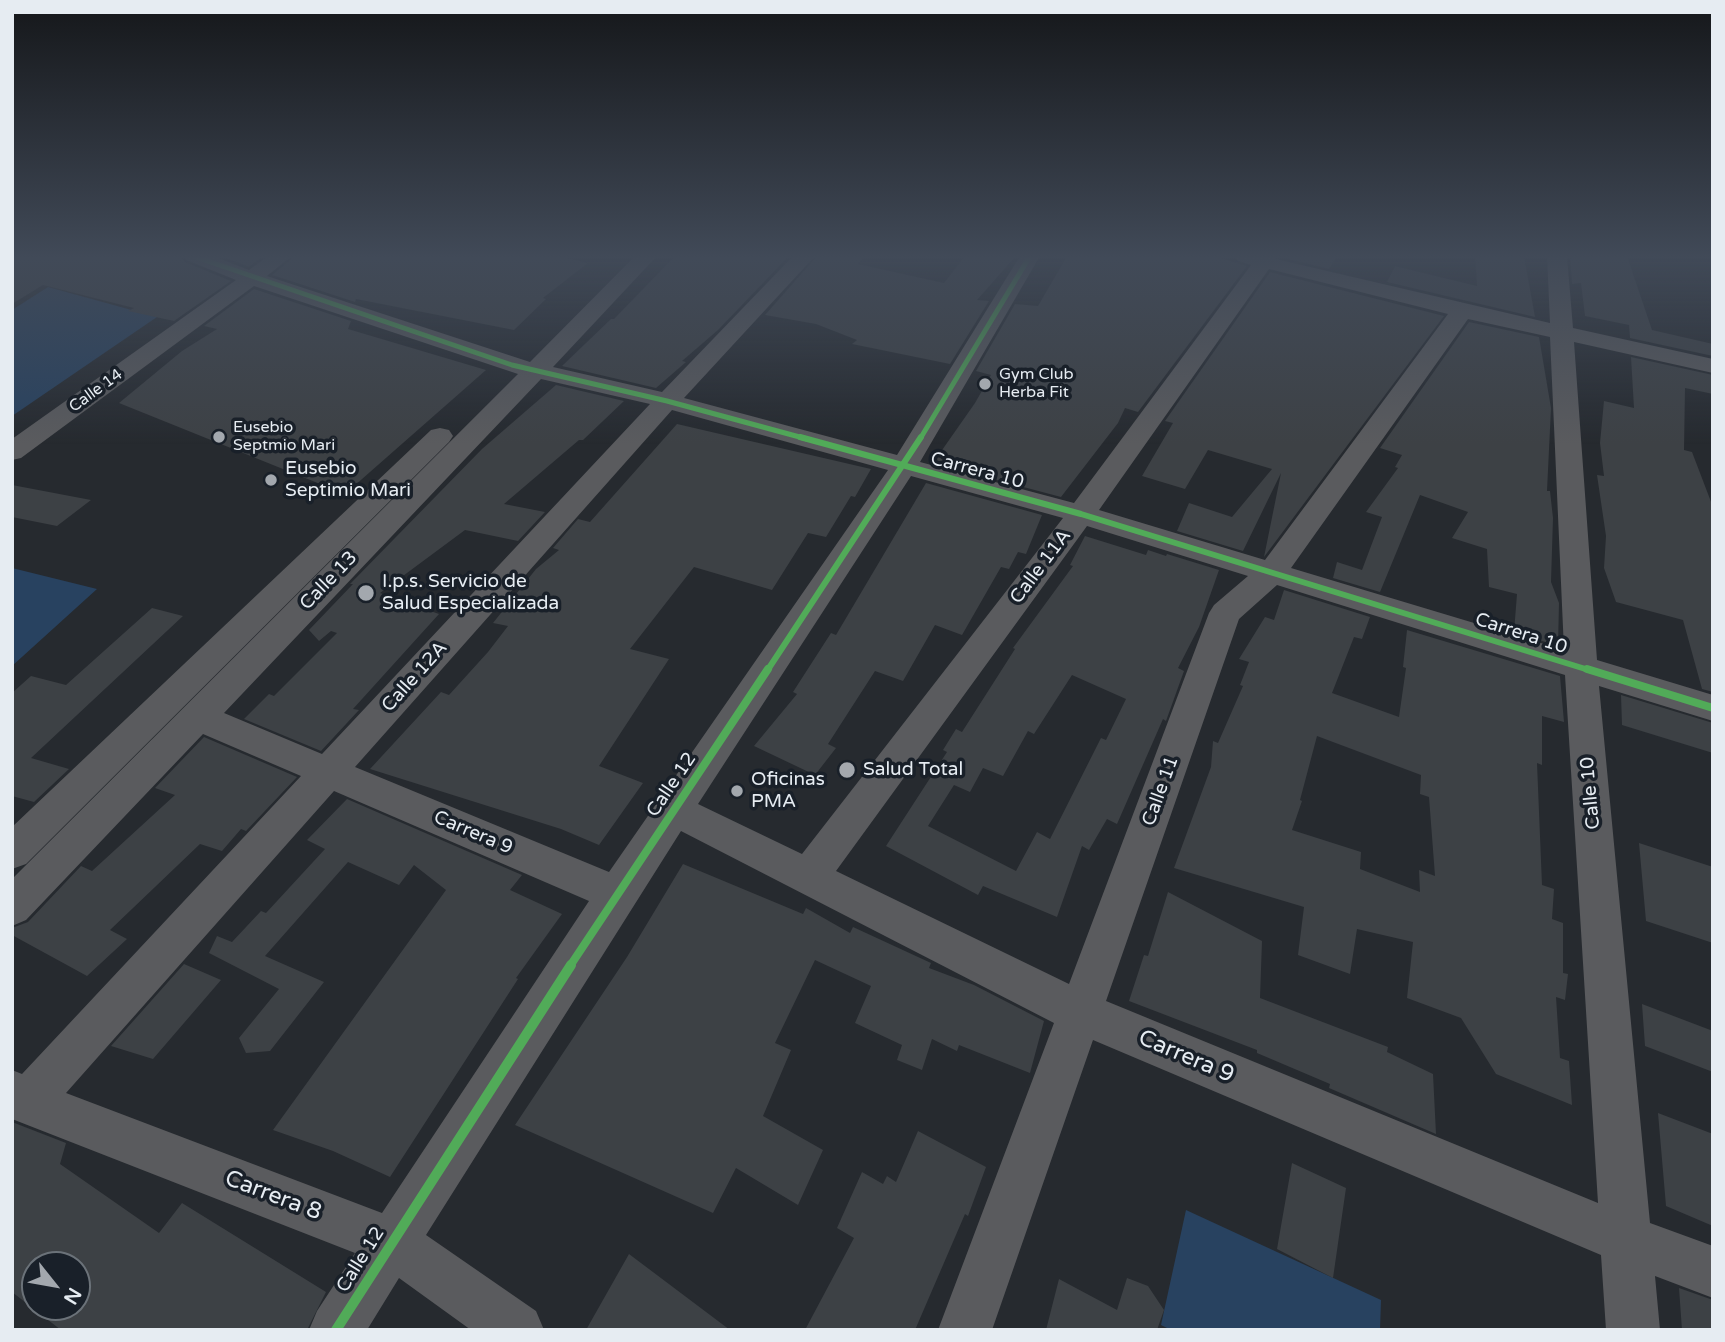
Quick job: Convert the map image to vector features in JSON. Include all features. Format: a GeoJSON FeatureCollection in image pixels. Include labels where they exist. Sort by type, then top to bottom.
{"type":"FeatureCollection","features":[{"type":"Feature","properties":{"kind":"street","name":"Calle 14"},"geometry":{"type":"LineString","coordinates":[[12,452],[195,319]]}},
{"type":"Feature","properties":{"kind":"street","name":"Carrera 10"},"geometry":{"type":"LineString","coordinates":[[373,319],[522,368],[667,401],[904,468],[1081,514],[1713,708]]}},
{"type":"Feature","properties":{"kind":"street","name":"Calle 13"},"geometry":{"type":"LineString","coordinates":[[12,908],[198,717],[565,319]]}},
{"type":"Feature","properties":{"kind":"street","name":"Calle 13"},"geometry":{"type":"LineString","coordinates":[[12,852],[577,319]]}},
{"type":"Feature","properties":{"kind":"street","name":"Calle 12A"},"geometry":{"type":"LineString","coordinates":[[20,1097],[328,772],[745,319]]}},
{"type":"Feature","properties":{"kind":"street","name":"Calle 12"},"geometry":{"type":"LineString","coordinates":[[336,1330],[617,894],[904,468],[993,319]]}},
{"type":"Feature","properties":{"kind":"street","name":"Calle 11A"},"geometry":{"type":"LineString","coordinates":[[810,875],[1081,514],[1217,319]]}},
{"type":"Feature","properties":{"kind":"street","name":"Calle 11"},"geometry":{"type":"LineString","coordinates":[[965,1330],[1082,1013],[1224,613],[1272,572],[1456,319]]}},
{"type":"Feature","properties":{"kind":"street"},"geometry":{"type":"LineString","coordinates":[[1496,319],[1713,366]]}},
{"type":"Feature","properties":{"kind":"street","name":"Calle 10"},"geometry":{"type":"LineString","coordinates":[[1559,319],[1581,669],[1633,1330]]}},
{"type":"Feature","properties":{"kind":"street","name":"Carrera 9"},"geometry":{"type":"LineString","coordinates":[[198,717],[617,894]]}},
{"type":"Feature","properties":{"kind":"street","name":"Carrera 9"},"geometry":{"type":"LineString","coordinates":[[675,810],[1082,1013],[1627,1240],[1713,1272]]}},
{"type":"Feature","properties":{"kind":"street","name":"Carrera 8"},"geometry":{"type":"LineString","coordinates":[[20,1097],[392,1242],[517,1330]]}},
{"type":"Feature","properties":{"kind":"shaded area"},"geometry":{"type":"Polygon","coordinates":[[[12,319],[155,319],[12,416],[12,319]]]}},
{"type":"Feature","properties":{"kind":"shaded area"},"geometry":{"type":"Polygon","coordinates":[[[12,568],[97,589],[12,666],[12,568]]]}},
{"type":"Feature","properties":{"kind":"shaded area"},"geometry":{"type":"Polygon","coordinates":[[[1186,1210],[1381,1300],[1380,1330],[1171,1330],[1161,1325],[1186,1210]]]}},
{"type":"Feature","properties":{"kind":"building"},"geometry":{"type":"Polygon","coordinates":[[[214,319],[344,319],[351,321],[348,329],[486,370],[345,494],[119,403],[182,351],[217,329],[204,326],[214,319]]]}},
{"type":"Feature","properties":{"kind":"building"},"geometry":{"type":"Polygon","coordinates":[[[456,319],[526,319],[514,330],[456,319]]]}},
{"type":"Feature","properties":{"kind":"building"},"geometry":{"type":"Polygon","coordinates":[[[614,319],[729,319],[656,388],[562,366],[614,319]]]}},
{"type":"Feature","properties":{"kind":"building"},"geometry":{"type":"Polygon","coordinates":[[[786,319],[978,319],[950,364],[852,344],[857,340],[816,324],[786,319]]]}},
{"type":"Feature","properties":{"kind":"building"},"geometry":{"type":"Polygon","coordinates":[[[1006,319],[1208,319],[1138,412],[1125,408],[1118,423],[1061,497],[933,463],[991,375],[976,371],[1006,319]]]}},
{"type":"Feature","properties":{"kind":"building"},"geometry":{"type":"Polygon","coordinates":[[[1237,319],[1442,319],[1264,557],[1281,473],[1243,551],[1177,531],[1189,503],[1232,517],[1272,469],[1208,450],[1185,489],[1142,476],[1173,423],[1165,421],[1237,319]]]}},
{"type":"Feature","properties":{"kind":"building"},"geometry":{"type":"Polygon","coordinates":[[[1598,319],[1648,319],[1652,330],[1713,344],[1713,356],[1630,338],[1629,325],[1598,319]]]}},
{"type":"Feature","properties":{"kind":"building"},"geometry":{"type":"Polygon","coordinates":[[[1469,322],[1539,337],[1551,408],[1547,491],[1550,491],[1553,518],[1551,582],[1559,603],[1558,646],[1514,632],[1517,594],[1489,587],[1487,549],[1452,538],[1468,512],[1420,495],[1380,592],[1333,578],[1337,562],[1362,570],[1382,517],[1366,512],[1398,468],[1395,467],[1402,455],[1380,448],[1469,322]]]}},
{"type":"Feature","properties":{"kind":"building"},"geometry":{"type":"Polygon","coordinates":[[[1631,357],[1713,375],[1713,394],[1685,388],[1684,450],[1692,452],[1713,507],[1713,692],[1702,689],[1683,620],[1616,602],[1604,568],[1606,536],[1597,475],[1604,476],[1600,443],[1604,401],[1634,408],[1631,357]]]}},
{"type":"Feature","properties":{"kind":"building"},"geometry":{"type":"Polygon","coordinates":[[[556,385],[624,401],[583,440],[579,440],[504,504],[545,512],[518,541],[465,530],[380,593],[439,614],[353,709],[359,710],[321,751],[244,719],[269,694],[274,696],[337,633],[331,631],[319,641],[309,630],[353,584],[350,584],[482,449],[556,385]]]}},
{"type":"Feature","properties":{"kind":"building"},"geometry":{"type":"Polygon","coordinates":[[[677,424],[871,469],[855,497],[851,496],[826,537],[808,533],[772,590],[694,567],[630,649],[669,659],[599,766],[643,783],[599,845],[561,829],[370,769],[441,692],[449,695],[488,652],[508,626],[493,623],[536,569],[559,550],[553,548],[578,519],[590,522],[677,424]]]}},
{"type":"Feature","properties":{"kind":"building"},"geometry":{"type":"Polygon","coordinates":[[[926,483],[1042,515],[1026,554],[1018,552],[1009,569],[1001,567],[962,635],[935,625],[903,681],[875,671],[828,744],[836,748],[815,775],[754,746],[797,694],[793,692],[831,633],[836,635],[926,483]]]}},
{"type":"Feature","properties":{"kind":"building"},"geometry":{"type":"Polygon","coordinates":[[[12,485],[91,500],[57,526],[12,517],[12,485]]]}},
{"type":"Feature","properties":{"kind":"building"},"geometry":{"type":"Polygon","coordinates":[[[1085,536],[1146,555],[1148,550],[1219,570],[1199,627],[1178,668],[1184,671],[1166,721],[1163,719],[1117,824],[1107,819],[1089,850],[1082,846],[1057,917],[983,886],[978,895],[886,846],[947,752],[943,750],[956,729],[962,732],[1015,649],[1013,648],[1073,566],[1070,565],[1085,536]],[[1072,675],[1034,734],[1028,731],[1003,776],[983,768],[970,792],[954,785],[928,826],[1016,871],[1037,832],[1050,839],[1101,738],[1106,740],[1126,699],[1072,675]]]}},
{"type":"Feature","properties":{"kind":"building"},"geometry":{"type":"Polygon","coordinates":[[[1284,590],[1370,617],[1362,639],[1354,637],[1332,693],[1399,717],[1406,668],[1403,667],[1407,630],[1560,676],[1564,722],[1542,716],[1542,765],[1537,763],[1542,885],[1554,889],[1552,919],[1563,923],[1563,973],[1568,974],[1565,1000],[1556,997],[1560,1058],[1569,1061],[1572,1105],[1496,1074],[1461,1018],[1407,998],[1413,942],[1357,929],[1350,974],[1298,955],[1304,907],[1174,868],[1211,767],[1213,741],[1218,743],[1243,686],[1240,685],[1249,662],[1239,659],[1265,617],[1274,620],[1284,590]],[[1317,736],[1300,800],[1302,801],[1292,830],[1361,852],[1360,869],[1420,892],[1419,870],[1435,876],[1429,797],[1420,794],[1421,775],[1317,736]]]}},
{"type":"Feature","properties":{"kind":"building"},"geometry":{"type":"Polygon","coordinates":[[[152,608],[183,616],[31,758],[69,769],[34,802],[12,796],[12,693],[31,676],[66,685],[152,608]]]}},
{"type":"Feature","properties":{"kind":"building"},"geometry":{"type":"Polygon","coordinates":[[[1621,695],[1713,723],[1713,753],[1622,725],[1621,695]]]}},
{"type":"Feature","properties":{"kind":"building"},"geometry":{"type":"Polygon","coordinates":[[[204,737],[297,777],[246,831],[241,829],[222,851],[200,844],[110,930],[127,939],[87,976],[12,935],[12,928],[28,922],[81,866],[92,871],[175,795],[155,788],[204,737]]]}},
{"type":"Feature","properties":{"kind":"building"},"geometry":{"type":"Polygon","coordinates":[[[347,799],[522,875],[510,890],[562,914],[516,978],[518,979],[390,1177],[333,1151],[273,1130],[446,890],[414,865],[399,885],[348,862],[265,956],[324,982],[270,1051],[246,1053],[239,1038],[279,989],[209,953],[217,936],[232,942],[261,911],[266,913],[325,849],[307,840],[347,799]]]}},
{"type":"Feature","properties":{"kind":"building"},"geometry":{"type":"Polygon","coordinates":[[[1639,843],[1713,867],[1713,943],[1646,921],[1639,843]]]}},
{"type":"Feature","properties":{"kind":"building"},"geometry":{"type":"Polygon","coordinates":[[[683,864],[803,914],[806,908],[850,933],[853,927],[931,963],[929,968],[974,985],[1044,1021],[1030,1073],[959,1045],[957,1051],[932,1039],[922,1070],[897,1060],[902,1045],[855,1023],[871,986],[815,960],[775,1043],[791,1050],[763,1116],[823,1150],[798,1205],[736,1168],[713,1213],[515,1125],[627,957],[683,864]]]}},
{"type":"Feature","properties":{"kind":"building"},"geometry":{"type":"Polygon","coordinates":[[[1168,892],[1262,941],[1260,998],[1388,1047],[1387,1052],[1433,1074],[1436,1134],[1329,1088],[1330,1084],[1257,1053],[1257,1050],[1129,1001],[1144,955],[1148,956],[1168,892]]]}},
{"type":"Feature","properties":{"kind":"building"},"geometry":{"type":"Polygon","coordinates":[[[184,964],[221,980],[153,1059],[111,1046],[184,964]]]}},
{"type":"Feature","properties":{"kind":"building"},"geometry":{"type":"Polygon","coordinates":[[[1642,1004],[1713,1031],[1713,1072],[1645,1046],[1642,1004]]]}},
{"type":"Feature","properties":{"kind":"building"},"geometry":{"type":"Polygon","coordinates":[[[1658,1113],[1713,1134],[1713,1226],[1666,1206],[1658,1113]]]}},
{"type":"Feature","properties":{"kind":"building"},"geometry":{"type":"Polygon","coordinates":[[[12,1122],[66,1143],[60,1164],[159,1233],[182,1203],[326,1292],[307,1330],[61,1330],[49,1321],[91,1321],[91,1251],[21,1251],[21,1299],[12,1292],[12,1122]]]}},
{"type":"Feature","properties":{"kind":"building"},"geometry":{"type":"Polygon","coordinates":[[[918,1131],[986,1167],[968,1216],[965,1214],[915,1330],[805,1330],[854,1238],[837,1228],[862,1172],[883,1184],[887,1176],[896,1182],[918,1131]]]}},
{"type":"Feature","properties":{"kind":"building"},"geometry":{"type":"Polygon","coordinates":[[[1292,1163],[1346,1188],[1333,1278],[1277,1249],[1292,1163]]]}},
{"type":"Feature","properties":{"kind":"building"},"geometry":{"type":"Polygon","coordinates":[[[629,1254],[730,1330],[586,1330],[629,1254]]]}},
{"type":"Feature","properties":{"kind":"building"},"geometry":{"type":"Polygon","coordinates":[[[1127,1278],[1148,1286],[1164,1310],[1157,1330],[1046,1330],[1059,1279],[1117,1310],[1127,1278]]]}},
{"type":"Feature","properties":{"kind":"building"},"geometry":{"type":"Polygon","coordinates":[[[1679,1288],[1713,1300],[1713,1330],[1682,1330],[1679,1288]]]}},
{"type":"Feature","properties":{"kind":"cycle path"},"geometry":{"type":"LineString","coordinates":[[373,319],[512,365],[667,401],[1081,514],[1713,708]]}},
{"type":"Feature","properties":{"kind":"cycle path"},"geometry":{"type":"LineString","coordinates":[[336,1330],[617,894],[903,468],[992,319]]}},
{"type":"Feature","properties":{"kind":"place","name":"Gym Club Herba Fit"},"geometry":{"type":"Point","coordinates":[985,384]}},
{"type":"Feature","properties":{"kind":"place","name":"Eusebio Septmio Mari"},"geometry":{"type":"Point","coordinates":[219,437]}},
{"type":"Feature","properties":{"kind":"place","name":"Eusebio Septimio Mari"},"geometry":{"type":"Point","coordinates":[271,480]}},
{"type":"Feature","properties":{"kind":"place","name":"I.p.s. Servicio de Salud Especializada"},"geometry":{"type":"Point","coordinates":[366,593]}},
{"type":"Feature","properties":{"kind":"place","name":"Salud Total"},"geometry":{"type":"Point","coordinates":[847,770]}},
{"type":"Feature","properties":{"kind":"place","name":"Oficinas PMA"},"geometry":{"type":"Point","coordinates":[737,791]}}]}
